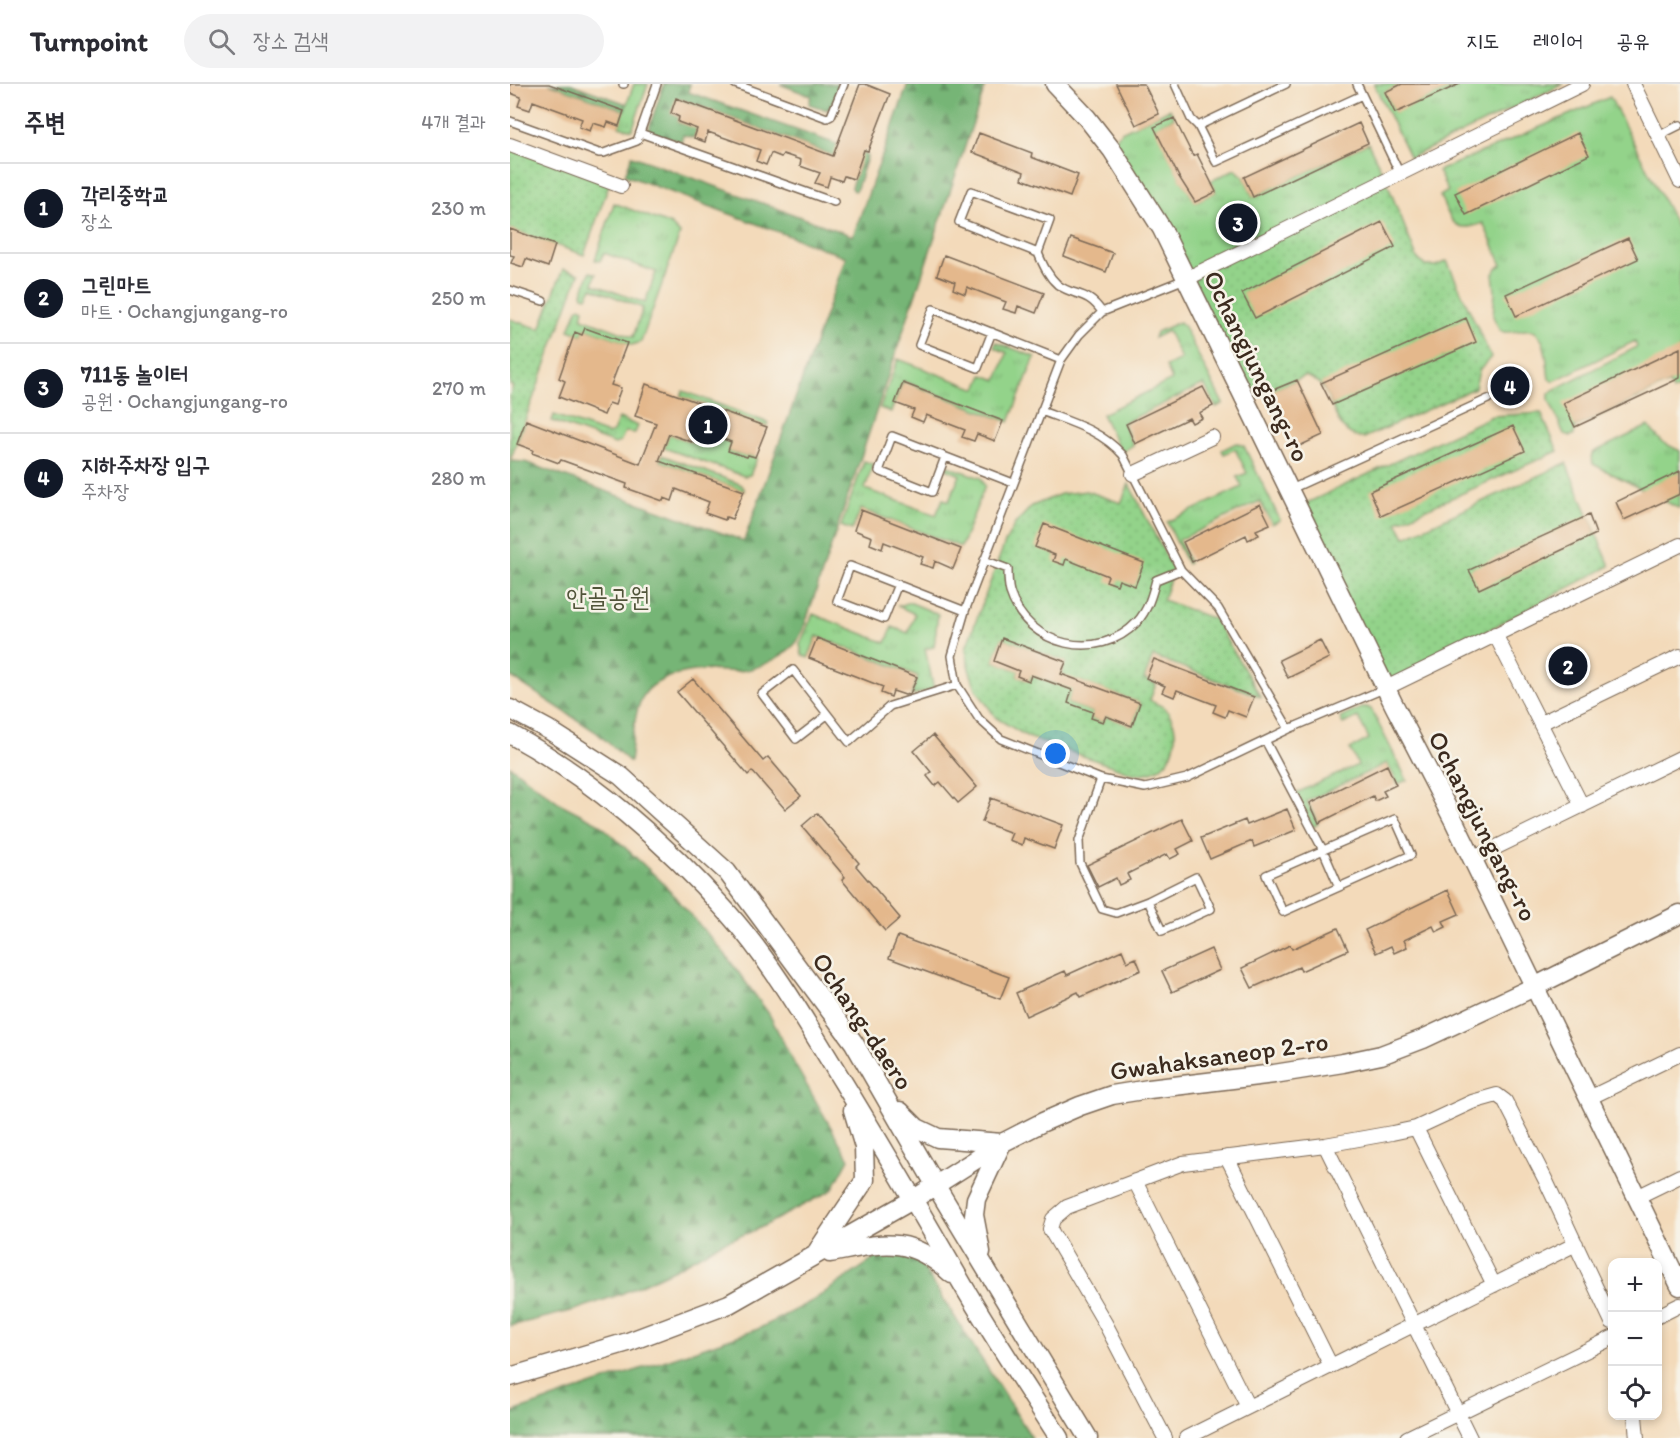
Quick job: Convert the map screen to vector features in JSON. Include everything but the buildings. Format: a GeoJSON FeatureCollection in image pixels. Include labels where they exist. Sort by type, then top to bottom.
{"type":"FeatureCollection","features":[{"type":"Feature","properties":{"kind":"street"},"geometry":{"type":"LineString","coordinates":[[1186,279],[1582,84]]}},
{"type":"Feature","properties":{"kind":"street"},"geometry":{"type":"LineString","coordinates":[[1633,84],[1680,181]]}},
{"type":"Feature","properties":{"kind":"street","name":"Ochangjungang-ro"},"geometry":{"type":"LineString","coordinates":[[1062,89],[1087,118],[1127,172],[1162,228],[1680,1286]]}},
{"type":"Feature","properties":{"kind":"street"},"geometry":{"type":"LineString","coordinates":[[510,145],[621,186]]}},
{"type":"Feature","properties":{"kind":"street"},"geometry":{"type":"LineString","coordinates":[[1133,474],[1212,437]]}},
{"type":"Feature","properties":{"kind":"street"},"geometry":{"type":"LineString","coordinates":[[1386,688],[1680,545]]}},
{"type":"Feature","properties":{"kind":"street"},"geometry":{"type":"LineString","coordinates":[[1495,634],[1582,806]]}},
{"type":"Feature","properties":{"kind":"street"},"geometry":{"type":"LineString","coordinates":[[1541,723],[1680,656]]}},
{"type":"Feature","properties":{"kind":"street","name":"Ochang-daero"},"geometry":{"type":"LineString","coordinates":[[510,709],[549,730],[621,776],[727,872],[854,1043],[936,1186],[1088,1438]]}},
{"type":"Feature","properties":{"kind":"street","name":"Ochang-daero"},"geometry":{"type":"LineString","coordinates":[[510,734],[576,776],[629,816],[728,913],[797,1006],[962,1283],[1059,1438]]}},
{"type":"Feature","properties":{"kind":"street"},"geometry":{"type":"LineString","coordinates":[[1472,859],[1680,758]]}},
{"type":"Feature","properties":{"kind":"street","name":"Gwahaksaneop 2-ro"},"geometry":{"type":"LineString","coordinates":[[510,1377],[628,1342],[729,1304],[914,1199],[1002,1143],[1043,1122],[1112,1095],[1308,1068],[1381,1055],[1423,1040],[1680,914]]}},
{"type":"Feature","properties":{"kind":"street"},"geometry":{"type":"LineString","coordinates":[[1589,1098],[1680,1054]]}},
{"type":"Feature","properties":{"kind":"street"},"geometry":{"type":"LineString","coordinates":[[813,1256],[865,1180],[864,1146],[844,1084]]}},
{"type":"Feature","properties":{"kind":"street"},"geometry":{"type":"LineString","coordinates":[[883,1094],[917,1128],[938,1138],[1002,1143],[976,1199],[974,1215],[983,1264]]}},
{"type":"Feature","properties":{"kind":"street"},"geometry":{"type":"LineString","coordinates":[[1165,1438],[1105,1323],[1050,1228],[1053,1219],[1067,1207],[1183,1163],[1325,1145],[1416,1128],[1472,1102],[1497,1095],[1505,1101],[1608,1313]]}},
{"type":"Feature","properties":{"kind":"street"},"geometry":{"type":"LineString","coordinates":[[1416,1128],[1494,1284]]}},
{"type":"Feature","properties":{"kind":"street"},"geometry":{"type":"LineString","coordinates":[[1325,1145],[1470,1438]]}},
{"type":"Feature","properties":{"kind":"street"},"geometry":{"type":"LineString","coordinates":[[1227,1157],[1330,1366]]}},
{"type":"Feature","properties":{"kind":"street"},"geometry":{"type":"LineString","coordinates":[[1637,1197],[1680,1176]]}},
{"type":"Feature","properties":{"kind":"street"},"geometry":{"type":"LineString","coordinates":[[1135,1180],[1248,1407]]}},
{"type":"Feature","properties":{"kind":"street"},"geometry":{"type":"LineString","coordinates":[[813,1256],[875,1244],[895,1244],[917,1249],[936,1260],[962,1283]]}},
{"type":"Feature","properties":{"kind":"street"},"geometry":{"type":"LineString","coordinates":[[1186,1438],[1576,1244]]}},
{"type":"Feature","properties":{"kind":"street"},"geometry":{"type":"LineString","coordinates":[[1662,1314],[1680,1305]]}},
{"type":"Feature","properties":{"kind":"street"},"geometry":{"type":"LineString","coordinates":[[1407,1438],[1608,1340]]}},
{"type":"Feature","properties":{"kind":"street"},"geometry":{"type":"LineString","coordinates":[[1635,1420],[1637,1438]]}},
{"type":"Feature","properties":{"kind":"lane"},"geometry":{"type":"LineString","coordinates":[[510,121],[599,153],[637,141],[657,84]]}},
{"type":"Feature","properties":{"kind":"lane"},"geometry":{"type":"LineString","coordinates":[[735,84],[827,118],[831,117],[844,84]]}},
{"type":"Feature","properties":{"kind":"lane"},"geometry":{"type":"LineString","coordinates":[[1175,84],[1216,162],[1362,95]]}},
{"type":"Feature","properties":{"kind":"lane"},"geometry":{"type":"LineString","coordinates":[[1198,126],[1286,84]]}},
{"type":"Feature","properties":{"kind":"lane"},"geometry":{"type":"LineString","coordinates":[[1357,84],[1400,174]]}},
{"type":"Feature","properties":{"kind":"lane"},"geometry":{"type":"LineString","coordinates":[[1658,136],[1680,125]]}},
{"type":"Feature","properties":{"kind":"lane"},"geometry":{"type":"LineString","coordinates":[[640,133],[834,202]]}},
{"type":"Feature","properties":{"kind":"lane"},"geometry":{"type":"LineString","coordinates":[[1038,253],[959,222],[971,190],[1050,220],[1038,253],[1046,271],[1059,286],[1095,301],[1102,312]]}},
{"type":"Feature","properties":{"kind":"lane"},"geometry":{"type":"LineString","coordinates":[[1186,279],[1102,312],[1079,335],[1061,360],[964,611],[952,656],[957,685],[979,719],[1001,739],[1101,778],[1145,788],[1187,778],[1289,729],[1386,688]]}},
{"type":"Feature","properties":{"kind":"lane"},"geometry":{"type":"LineString","coordinates":[[510,290],[543,301]]}},
{"type":"Feature","properties":{"kind":"lane"},"geometry":{"type":"LineString","coordinates":[[992,332],[978,368],[919,345],[933,309],[992,332],[1061,360]]}},
{"type":"Feature","properties":{"kind":"lane"},"geometry":{"type":"LineString","coordinates":[[1290,490],[1488,399]]}},
{"type":"Feature","properties":{"kind":"lane"},"geometry":{"type":"LineString","coordinates":[[1041,411],[1096,432],[1112,443],[1124,456],[1181,570],[1218,608],[1289,729]]}},
{"type":"Feature","properties":{"kind":"lane"},"geometry":{"type":"LineString","coordinates":[[945,457],[932,492],[879,471],[892,436],[1013,483]]}},
{"type":"Feature","properties":{"kind":"lane"},"geometry":{"type":"LineString","coordinates":[[984,560],[1008,569],[1010,592],[1020,613],[1035,630],[1055,641],[1077,646],[1100,644],[1121,636],[1138,621],[1150,602],[1156,580],[1181,570]]}},
{"type":"Feature","properties":{"kind":"lane"},"geometry":{"type":"LineString","coordinates":[[898,584],[884,619],[837,601],[850,566],[898,584],[964,611]]}},
{"type":"Feature","properties":{"kind":"lane"},"geometry":{"type":"LineString","coordinates":[[827,715],[796,739],[762,694],[793,670],[849,742],[890,706],[957,685]]}},
{"type":"Feature","properties":{"kind":"lane"},"geometry":{"type":"LineString","coordinates":[[1266,742],[1323,850],[1339,887]]}},
{"type":"Feature","properties":{"kind":"lane"},"geometry":{"type":"LineString","coordinates":[[1101,778],[1079,841],[1080,863],[1102,909],[1116,913],[1148,901],[1196,877],[1211,909],[1162,931],[1148,901]]}},
{"type":"Feature","properties":{"kind":"lane"},"geometry":{"type":"LineString","coordinates":[[1395,819],[1411,855],[1339,887],[1283,912],[1266,875],[1395,819]]}},
{"type":"Feature","properties":{"kind":"green space"},"geometry":{"type":"Polygon","coordinates":[[[549,84],[571,84],[627,104],[624,111],[549,84]]]}},
{"type":"Feature","properties":{"kind":"green space"},"geometry":{"type":"Polygon","coordinates":[[[634,84],[648,84],[632,130],[619,126],[634,84]]]}},
{"type":"Feature","properties":{"kind":"green space"},"geometry":{"type":"Polygon","coordinates":[[[664,84],[690,84],[688,92],[865,154],[867,157],[857,188],[855,191],[851,187],[859,165],[677,98],[671,113],[679,117],[678,122],[690,126],[700,120],[694,138],[683,135],[681,142],[648,131],[664,84]]]}},
{"type":"Feature","properties":{"kind":"green space"},"geometry":{"type":"Polygon","coordinates":[[[780,84],[837,84],[837,91],[827,110],[809,104],[811,96],[780,84]]]}},
{"type":"Feature","properties":{"kind":"green space","name":"안골공원"},"geometry":{"type":"Polygon","coordinates":[[[908,84],[986,84],[803,630],[797,642],[789,650],[762,665],[740,671],[690,672],[662,680],[654,685],[647,691],[639,705],[630,762],[596,732],[510,676],[510,461],[525,462],[744,541],[846,257],[625,175],[632,156],[853,236],[908,84]]]}},
{"type":"Feature","properties":{"kind":"green space"},"geometry":{"type":"Polygon","coordinates":[[[1374,84],[1402,84],[1385,92],[1395,112],[1460,84],[1563,84],[1410,158],[1374,84]]]}},
{"type":"Feature","properties":{"kind":"green space"},"geometry":{"type":"Polygon","coordinates":[[[1610,97],[1680,233],[1680,387],[1673,391],[1669,383],[1575,427],[1574,435],[1570,436],[1564,434],[1549,400],[1549,394],[1637,347],[1635,341],[1554,381],[1549,379],[1546,355],[1538,334],[1532,330],[1500,331],[1493,316],[1495,292],[1493,274],[1502,265],[1483,223],[1465,227],[1454,223],[1440,196],[1448,191],[1438,171],[1610,97]]]}},
{"type":"Feature","properties":{"kind":"green space"},"geometry":{"type":"Polygon","coordinates":[[[1170,109],[1174,118],[1155,127],[1179,176],[1195,202],[1216,192],[1211,181],[1235,169],[1244,177],[1253,197],[1368,143],[1386,180],[1186,279],[1114,141],[1121,132],[1170,109]]]}},
{"type":"Feature","properties":{"kind":"green space"},"geometry":{"type":"Polygon","coordinates":[[[510,145],[610,182],[584,255],[510,229],[510,145]]]}},
{"type":"Feature","properties":{"kind":"green space"},"geometry":{"type":"Polygon","coordinates":[[[1386,180],[1417,258],[1425,266],[1436,266],[1447,261],[1491,357],[1479,371],[1475,388],[1364,438],[1351,434],[1343,428],[1324,390],[1317,382],[1305,376],[1247,402],[1186,279],[1386,180]]]}},
{"type":"Feature","properties":{"kind":"green space"},"geometry":{"type":"Polygon","coordinates":[[[614,203],[671,225],[680,234],[641,342],[632,345],[585,328],[582,335],[569,330],[577,309],[580,307],[584,309],[582,318],[633,337],[643,308],[592,288],[587,297],[582,293],[590,272],[596,274],[593,284],[645,303],[656,272],[604,253],[600,261],[595,260],[614,203]]]}},
{"type":"Feature","properties":{"kind":"green space"},"geometry":{"type":"Polygon","coordinates":[[[1238,203],[1252,208],[1257,222],[1252,236],[1238,241],[1224,236],[1219,222],[1224,208],[1238,203]]]}},
{"type":"Feature","properties":{"kind":"green space"},"geometry":{"type":"Polygon","coordinates":[[[563,269],[579,274],[510,461],[510,396],[513,386],[510,385],[510,319],[540,329],[563,269]]]}},
{"type":"Feature","properties":{"kind":"green space"},"geometry":{"type":"Polygon","coordinates":[[[1180,322],[1223,404],[1216,407],[1204,384],[1123,423],[1133,445],[1121,453],[1102,414],[1172,380],[1166,366],[1181,359],[1168,331],[1154,338],[1156,332],[1180,322]]]}},
{"type":"Feature","properties":{"kind":"green space"},"geometry":{"type":"Polygon","coordinates":[[[996,342],[1035,357],[1009,422],[903,381],[891,412],[880,408],[898,359],[977,389],[983,375],[997,380],[1007,353],[994,347],[996,342]]]}},
{"type":"Feature","properties":{"kind":"green space"},"geometry":{"type":"Polygon","coordinates":[[[683,391],[766,422],[767,427],[681,396],[683,391]]]}},
{"type":"Feature","properties":{"kind":"green space"},"geometry":{"type":"Polygon","coordinates":[[[1541,413],[1558,451],[1397,522],[1405,537],[1566,463],[1610,566],[1467,641],[1469,647],[1386,688],[1298,507],[1492,416],[1541,413]]]}},
{"type":"Feature","properties":{"kind":"green space"},"geometry":{"type":"Polygon","coordinates":[[[554,415],[608,434],[613,432],[619,418],[638,426],[635,433],[625,432],[620,442],[615,444],[552,421],[554,415]]]}},
{"type":"Feature","properties":{"kind":"green space"},"geometry":{"type":"Polygon","coordinates":[[[1648,426],[1662,442],[1680,451],[1680,509],[1593,464],[1594,452],[1648,426]]]}},
{"type":"Feature","properties":{"kind":"green space"},"geometry":{"type":"Polygon","coordinates":[[[708,433],[731,442],[728,451],[757,458],[750,475],[744,476],[664,448],[669,434],[695,443],[697,439],[705,442],[708,433]]]}},
{"type":"Feature","properties":{"kind":"green space"},"geometry":{"type":"Polygon","coordinates":[[[1236,443],[1244,446],[1280,520],[1272,524],[1260,501],[1179,540],[1189,563],[1187,564],[1167,522],[1242,487],[1237,477],[1247,473],[1235,449],[1224,454],[1222,450],[1236,443]]]}},
{"type":"Feature","properties":{"kind":"green space"},"geometry":{"type":"Polygon","coordinates":[[[661,455],[740,484],[744,491],[660,461],[661,455]]]}},
{"type":"Feature","properties":{"kind":"green space"},"geometry":{"type":"Polygon","coordinates":[[[864,461],[873,464],[865,489],[936,515],[943,499],[949,501],[960,475],[946,469],[948,466],[981,478],[985,486],[961,547],[861,509],[852,530],[841,526],[864,461]]]}},
{"type":"Feature","properties":{"kind":"green space"},"geometry":{"type":"Polygon","coordinates":[[[1129,484],[1173,570],[1163,600],[1214,619],[1261,697],[1153,656],[1144,679],[1156,684],[1150,700],[1169,713],[1175,729],[1175,737],[1168,760],[1156,770],[1142,774],[1135,774],[1028,737],[996,718],[976,689],[969,669],[966,648],[1005,542],[1015,524],[1032,506],[1061,494],[1087,491],[1121,503],[1129,484]],[[1002,638],[994,661],[1019,671],[1017,676],[1029,681],[1031,675],[1057,685],[1066,662],[1002,638]],[[1076,680],[1068,703],[1093,712],[1091,718],[1103,722],[1106,716],[1132,726],[1140,703],[1076,680]]]}},
{"type":"Feature","properties":{"kind":"green space"},"geometry":{"type":"Polygon","coordinates":[[[909,602],[938,614],[934,647],[925,649],[934,689],[911,696],[918,676],[817,636],[808,658],[802,655],[800,644],[813,614],[886,643],[892,627],[908,633],[915,614],[898,606],[909,602]]]}},
{"type":"Feature","properties":{"kind":"green space"},"geometry":{"type":"Polygon","coordinates":[[[1363,707],[1371,709],[1407,780],[1398,784],[1387,763],[1307,801],[1318,824],[1313,827],[1296,793],[1358,765],[1350,749],[1369,739],[1358,717],[1343,724],[1340,718],[1363,707]]]}},
{"type":"Feature","properties":{"kind":"green space"},"geometry":{"type":"Polygon","coordinates":[[[510,766],[561,804],[600,824],[661,881],[725,954],[769,1014],[849,1159],[832,1190],[756,1230],[721,1243],[673,1270],[621,1294],[575,1310],[510,1326],[510,766]]]}},
{"type":"Feature","properties":{"kind":"green space"},"geometry":{"type":"Polygon","coordinates":[[[883,1253],[917,1258],[1032,1438],[510,1438],[510,1413],[758,1329],[812,1301],[883,1253]]]}},
{"type":"Feature","properties":{"kind":"place","name":"711동 놀이터"},"geometry":{"type":"Point","coordinates":[1238,223]}},
{"type":"Feature","properties":{"kind":"place","name":"지하주차장 입구"},"geometry":{"type":"Point","coordinates":[1510,386]}},
{"type":"Feature","properties":{"kind":"place","name":"각리중학교"},"geometry":{"type":"Point","coordinates":[708,425]}},
{"type":"Feature","properties":{"kind":"place","name":"그린마트"},"geometry":{"type":"Point","coordinates":[1568,666]}}]}
